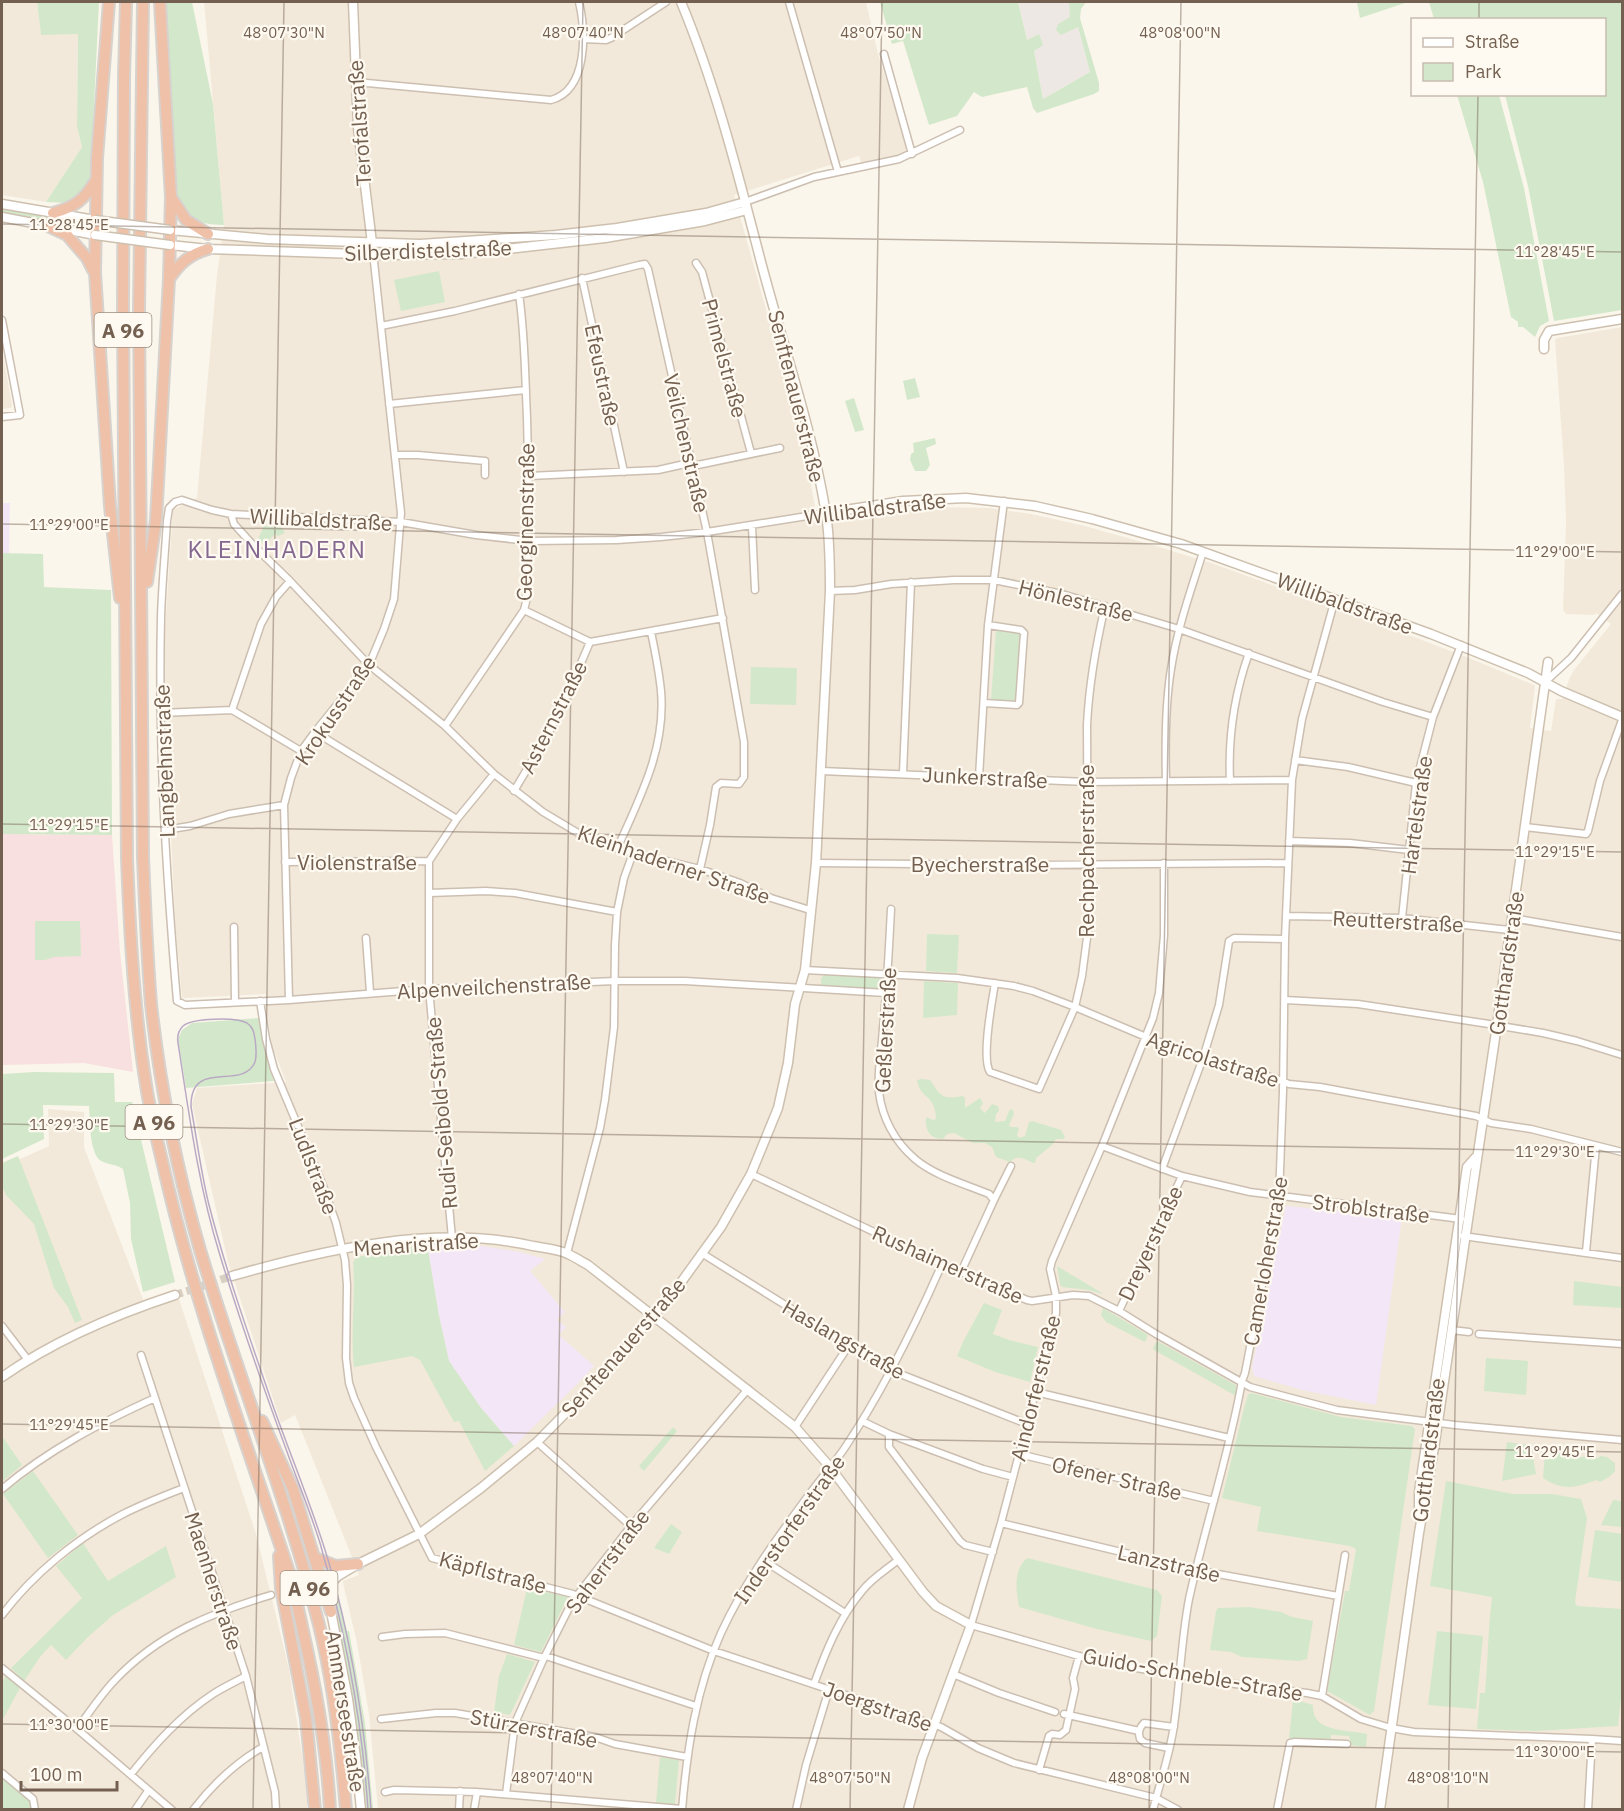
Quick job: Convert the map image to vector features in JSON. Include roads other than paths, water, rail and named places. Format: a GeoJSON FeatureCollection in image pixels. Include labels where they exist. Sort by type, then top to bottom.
{"type":"FeatureCollection","features":[{"type":"Feature","properties":{"kind":"highway"},"geometry":{"type":"LineString","coordinates":[[109,2],[96,180],[95,273],[110,506],[126,658]]}},
{"type":"Feature","properties":{"kind":"highway","name":"A 96"},"geometry":{"type":"LineString","coordinates":[[126,2],[123,308],[127,859],[136,1012],[146,1087],[173,1208],[192,1277],[291,1578],[321,1720],[330,1809]]}},
{"type":"Feature","properties":{"kind":"highway","name":"A 96"},"geometry":{"type":"LineString","coordinates":[[143,2],[139,309],[143,857],[152,1006],[162,1082],[185,1192],[200,1250],[291,1527],[320,1627],[340,1742],[346,1809]]}},
{"type":"Feature","properties":{"kind":"highway"},"geometry":{"type":"LineString","coordinates":[[142,620],[156,520],[170,245],[171,197],[160,2]]}},
{"type":"Feature","properties":{"kind":"highway"},"geometry":{"type":"LineString","coordinates":[[53,213],[73,207],[87,194],[96,180]]}},
{"type":"Feature","properties":{"kind":"highway"},"geometry":{"type":"LineString","coordinates":[[171,197],[186,220],[208,234]]}},
{"type":"Feature","properties":{"kind":"highway"},"geometry":{"type":"LineString","coordinates":[[48,226],[67,235],[87,258],[95,273]]}},
{"type":"Feature","properties":{"kind":"highway"},"geometry":{"type":"LineString","coordinates":[[169,279],[187,258],[208,249]]}},
{"type":"Feature","properties":{"kind":"highway"},"geometry":{"type":"LineString","coordinates":[[241,1374],[293,1489],[331,1612]]}},
{"type":"Feature","properties":{"kind":"highway"},"geometry":{"type":"LineString","coordinates":[[278,1537],[281,1588],[306,1718],[315,1809]]}},
{"type":"Feature","properties":{"kind":"highway"},"geometry":{"type":"LineString","coordinates":[[315,1558],[336,1566],[358,1564]]}},
{"type":"Feature","properties":{"kind":"street","name":"Terofalstraße"},"geometry":{"type":"LineString","coordinates":[[353,2],[362,171],[372,243]]}},
{"type":"Feature","properties":{"kind":"street"},"geometry":{"type":"LineString","coordinates":[[356,82],[551,100],[561,98],[571,88],[577,76],[583,39],[579,2]]}},
{"type":"Feature","properties":{"kind":"street"},"geometry":{"type":"LineString","coordinates":[[583,39],[612,38],[666,2]]}},
{"type":"Feature","properties":{"kind":"street","name":"Senftenauerstraße"},"geometry":{"type":"LineString","coordinates":[[331,1612],[328,1596],[331,1583],[338,1576],[419,1534],[481,1488],[537,1442],[579,1400],[654,1315],[703,1254],[736,1203],[751,1174],[778,1108],[788,1063],[798,988],[805,970],[816,863],[830,591],[830,555],[826,513],[811,440],[748,204],[699,44],[681,2]]}},
{"type":"Feature","properties":{"kind":"street"},"geometry":{"type":"LineString","coordinates":[[789,2],[838,172]]}},
{"type":"Feature","properties":{"kind":"street"},"geometry":{"type":"LineString","coordinates":[[884,54],[912,154]]}},
{"type":"Feature","properties":{"kind":"street","name":"Silberdistelstraße"},"geometry":{"type":"LineString","coordinates":[[2,217],[95,235],[208,249],[373,255],[462,254],[605,238],[705,221],[814,177],[876,165],[912,154],[960,130]]}},
{"type":"Feature","properties":{"kind":"street","name":"Silberdistelstraße"},"geometry":{"type":"LineString","coordinates":[[2,204],[95,220],[208,234],[267,239],[443,243],[585,232],[663,222],[748,204]]}},
{"type":"Feature","properties":{"kind":"street","name":"Krokusstraße"},"geometry":{"type":"LineString","coordinates":[[289,1000],[284,805],[291,778],[301,751],[369,665],[394,599],[402,513],[372,243]]}},
{"type":"Feature","properties":{"kind":"street","name":"Veilchenstraße"},"geometry":{"type":"LineString","coordinates":[[381,326],[455,311],[639,264],[645,264],[648,269],[707,532],[744,742],[744,777],[739,784],[721,783],[716,787],[700,869]]}},
{"type":"Feature","properties":{"kind":"street","name":"Primelstraße"},"geometry":{"type":"LineString","coordinates":[[696,264],[702,272],[751,453]]}},
{"type":"Feature","properties":{"kind":"street","name":"Efeustraße"},"geometry":{"type":"LineString","coordinates":[[582,278],[624,472]]}},
{"type":"Feature","properties":{"kind":"street","name":"Georginenstraße"},"geometry":{"type":"LineString","coordinates":[[446,726],[524,610],[526,602],[529,476],[524,341],[519,294]]}},
{"type":"Feature","properties":{"kind":"street"},"geometry":{"type":"LineString","coordinates":[[2,320],[20,415],[2,417]]}},
{"type":"Feature","properties":{"kind":"street"},"geometry":{"type":"LineString","coordinates":[[1544,349],[1544,339],[1549,331],[1623,320]]}},
{"type":"Feature","properties":{"kind":"street"},"geometry":{"type":"LineString","coordinates":[[389,404],[526,390]]}},
{"type":"Feature","properties":{"kind":"street"},"geometry":{"type":"LineString","coordinates":[[529,476],[658,470],[685,464],[693,466],[780,448]]}},
{"type":"Feature","properties":{"kind":"street"},"geometry":{"type":"LineString","coordinates":[[395,455],[485,461],[485,475]]}},
{"type":"Feature","properties":{"kind":"street","name":"Willibaldstraße"},"geometry":{"type":"LineString","coordinates":[[169,508],[175,502],[182,500],[231,514],[401,522],[476,535],[529,541],[617,540],[707,532],[875,505],[931,499],[966,498],[1004,501],[1092,519],[1203,552],[1461,645],[1623,718]]}},
{"type":"Feature","properties":{"kind":"street"},"geometry":{"type":"LineString","coordinates":[[979,777],[988,626],[1004,501]]}},
{"type":"Feature","properties":{"kind":"street","name":"Langbehnstraße"},"geometry":{"type":"LineString","coordinates":[[169,508],[161,615],[161,713],[165,830],[177,1001],[183,1005],[189,1005]]}},
{"type":"Feature","properties":{"kind":"street","name":"Kleinhaderner Straße"},"geometry":{"type":"LineString","coordinates":[[231,514],[234,524],[253,545],[369,665],[446,726],[494,774],[543,812],[578,832],[617,849],[700,869],[740,883],[771,898],[810,910]]}},
{"type":"Feature","properties":{"kind":"street"},"geometry":{"type":"LineString","coordinates":[[752,525],[755,590]]}},
{"type":"Feature","properties":{"kind":"street"},"geometry":{"type":"LineString","coordinates":[[1166,781],[1165,737],[1171,669],[1179,628],[1203,552]]}},
{"type":"Feature","properties":{"kind":"street","name":"Hönlestraße"},"geometry":{"type":"LineString","coordinates":[[830,591],[911,582],[994,580],[1062,594],[1179,628],[1383,702],[1433,717]]}},
{"type":"Feature","properties":{"kind":"street"},"geometry":{"type":"LineString","coordinates":[[232,710],[261,624],[276,597],[290,581]]}},
{"type":"Feature","properties":{"kind":"street"},"geometry":{"type":"LineString","coordinates":[[903,773],[911,582]]}},
{"type":"Feature","properties":{"kind":"street"},"geometry":{"type":"LineString","coordinates":[[1545,682],[1571,658],[1623,594]]}},
{"type":"Feature","properties":{"kind":"street","name":"Camerloherstraße"},"geometry":{"type":"LineString","coordinates":[[1153,1809],[1174,1727],[1185,1620],[1248,1361],[1279,1197],[1292,780],[1312,676],[1335,599]]}},
{"type":"Feature","properties":{"kind":"street","name":"Rechpacherstraße"},"geometry":{"type":"LineString","coordinates":[[995,983],[986,1066],[990,1072],[1039,1089],[1075,1007],[1082,976],[1088,930],[1088,697],[1105,606]]}},
{"type":"Feature","properties":{"kind":"street"},"geometry":{"type":"LineString","coordinates":[[524,610],[590,642],[723,618]]}},
{"type":"Feature","properties":{"kind":"street"},"geometry":{"type":"LineString","coordinates":[[984,703],[1017,705],[1019,703],[1024,633],[1021,630],[988,626]]}},
{"type":"Feature","properties":{"kind":"street"},"geometry":{"type":"LineString","coordinates":[[617,849],[652,767],[658,741],[662,708],[661,691],[651,632]]}},
{"type":"Feature","properties":{"kind":"street","name":"Asternstraße"},"geometry":{"type":"LineString","coordinates":[[514,791],[553,724],[590,642]]}},
{"type":"Feature","properties":{"kind":"street","name":"Hartelstraße"},"geometry":{"type":"LineString","coordinates":[[1402,918],[1416,783],[1433,717],[1461,645]]}},
{"type":"Feature","properties":{"kind":"street"},"geometry":{"type":"LineString","coordinates":[[1230,781],[1230,751],[1236,696],[1249,653]]}},
{"type":"Feature","properties":{"kind":"street","name":"Gotthardstraße"},"geometry":{"type":"LineString","coordinates":[[1380,1809],[1419,1533],[1419,1492],[1451,1330],[1463,1219],[1483,1119],[1548,662]]}},
{"type":"Feature","properties":{"kind":"street"},"geometry":{"type":"LineString","coordinates":[[161,713],[232,710],[301,751]]}},
{"type":"Feature","properties":{"kind":"street"},"geometry":{"type":"LineString","coordinates":[[1525,827],[1586,834],[1600,781],[1623,718]]}},
{"type":"Feature","properties":{"kind":"street"},"geometry":{"type":"LineString","coordinates":[[315,732],[458,819]]}},
{"type":"Feature","properties":{"kind":"street"},"geometry":{"type":"LineString","coordinates":[[1295,760],[1348,768],[1416,783]]}},
{"type":"Feature","properties":{"kind":"street","name":"Junkerstraße"},"geometry":{"type":"LineString","coordinates":[[821,771],[1087,782],[1292,780]]}},
{"type":"Feature","properties":{"kind":"street"},"geometry":{"type":"LineString","coordinates":[[429,861],[458,819],[494,774]]}},
{"type":"Feature","properties":{"kind":"street"},"geometry":{"type":"LineString","coordinates":[[165,830],[190,826],[229,814],[284,805]]}},
{"type":"Feature","properties":{"kind":"street"},"geometry":{"type":"LineString","coordinates":[[1289,841],[1350,843],[1409,849]]}},
{"type":"Feature","properties":{"kind":"street"},"geometry":{"type":"LineString","coordinates":[[567,1253],[605,1100],[614,1027],[617,912],[624,878],[633,853]]}},
{"type":"Feature","properties":{"kind":"street","name":"Violenstraße"},"geometry":{"type":"LineString","coordinates":[[285,862],[429,861]]}},
{"type":"Feature","properties":{"kind":"street","name":"Rudi-Seibold-Straße"},"geometry":{"type":"LineString","coordinates":[[429,861],[429,989],[452,1238]]}},
{"type":"Feature","properties":{"kind":"street","name":"Byecherstraße"},"geometry":{"type":"LineString","coordinates":[[816,863],[1088,865],[1288,863]]}},
{"type":"Feature","properties":{"kind":"street","name":"Aindorferstraße"},"geometry":{"type":"LineString","coordinates":[[908,1809],[933,1725],[971,1625],[1036,1392],[1056,1313],[1056,1296],[1050,1269],[1052,1261],[1146,1037],[1159,993],[1164,935],[1164,863]]}},
{"type":"Feature","properties":{"kind":"street"},"geometry":{"type":"LineString","coordinates":[[429,893],[486,891],[515,893],[617,912]]}},
{"type":"Feature","properties":{"kind":"street","name":"Geßlerstraße"},"geometry":{"type":"LineString","coordinates":[[891,909],[879,1090],[883,1109],[900,1143],[915,1159],[931,1170],[989,1194],[994,1200]]}},
{"type":"Feature","properties":{"kind":"street","name":"Reutterstraße"},"geometry":{"type":"LineString","coordinates":[[1286,916],[1402,918],[1509,930]]}},
{"type":"Feature","properties":{"kind":"street"},"geometry":{"type":"LineString","coordinates":[[1512,918],[1623,937]]}},
{"type":"Feature","properties":{"kind":"street"},"geometry":{"type":"LineString","coordinates":[[234,927],[235,1002]]}},
{"type":"Feature","properties":{"kind":"street"},"geometry":{"type":"LineString","coordinates":[[366,938],[370,992]]}},
{"type":"Feature","properties":{"kind":"street"},"geometry":{"type":"LineString","coordinates":[[1162,1169],[1203,1058],[1219,1005],[1229,941],[1234,938],[1286,939]]}},
{"type":"Feature","properties":{"kind":"street","name":"Agricolastraße"},"geometry":{"type":"LineString","coordinates":[[805,970],[995,983],[1033,991],[1203,1058],[1289,1084],[1320,1087],[1476,1116],[1491,1123],[1531,1129],[1623,1152]]}},
{"type":"Feature","properties":{"kind":"street","name":"Alpenveilchenstraße"},"geometry":{"type":"LineString","coordinates":[[189,1005],[289,1000],[370,992],[615,981],[686,981],[798,988]]}},
{"type":"Feature","properties":{"kind":"street"},"geometry":{"type":"LineString","coordinates":[[798,988],[886,993]]}},
{"type":"Feature","properties":{"kind":"street"},"geometry":{"type":"LineString","coordinates":[[1285,1000],[1358,1004],[1497,1025],[1569,1040],[1623,1055]]}},
{"type":"Feature","properties":{"kind":"street","name":"Ludlstraße"},"geometry":{"type":"LineString","coordinates":[[260,1001],[274,1069],[324,1186],[345,1260],[346,1358],[349,1383],[376,1447],[419,1534]]}},
{"type":"Feature","properties":{"kind":"street","name":"Stroblstraße"},"geometry":{"type":"LineString","coordinates":[[1102,1146],[1182,1176],[1250,1192],[1463,1219]]}},
{"type":"Feature","properties":{"kind":"street"},"geometry":{"type":"LineString","coordinates":[[1586,1252],[1596,1146]]}},
{"type":"Feature","properties":{"kind":"street"},"geometry":{"type":"LineString","coordinates":[[961,1272],[1011,1166]]}},
{"type":"Feature","properties":{"kind":"street","name":"Rushaimerstraße"},"geometry":{"type":"LineString","coordinates":[[751,1174],[942,1264],[1027,1300],[1074,1294],[1089,1296],[1250,1387],[1337,1410],[1433,1422],[1623,1440]]}},
{"type":"Feature","properties":{"kind":"street","name":"Dreyerstraße"},"geometry":{"type":"LineString","coordinates":[[1119,1311],[1182,1176]]}},
{"type":"Feature","properties":{"kind":"street"},"geometry":{"type":"LineString","coordinates":[[1461,1235],[1623,1258]]}},
{"type":"Feature","properties":{"kind":"street","name":"Gotthardstraße"},"geometry":{"type":"LineString","coordinates":[[1433,1422],[1461,1235]]}},
{"type":"Feature","properties":{"kind":"street","name":"Menaristraße"},"geometry":{"type":"LineString","coordinates":[[232,1276],[276,1263],[342,1249],[388,1242],[479,1237],[567,1253],[588,1265],[654,1315]]}},
{"type":"Feature","properties":{"kind":"street","name":"Haslangstraße"},"geometry":{"type":"LineString","coordinates":[[703,1254],[891,1370],[1027,1424]]}},
{"type":"Feature","properties":{"kind":"street","name":"Inderstorferstraße"},"geometry":{"type":"LineString","coordinates":[[682,1809],[687,1757],[696,1706],[714,1650],[737,1601],[762,1560],[862,1420],[913,1328],[942,1264]]}},
{"type":"Feature","properties":{"kind":"street"},"geometry":{"type":"LineString","coordinates":[[2,1377],[90,1326],[175,1295]]}},
{"type":"Feature","properties":{"kind":"street","name":"Guido-Schneble-Straße"},"geometry":{"type":"LineString","coordinates":[[654,1315],[795,1427],[830,1467],[898,1560],[936,1606],[971,1625],[1079,1656],[1180,1676],[1322,1696],[1361,1719],[1391,1728],[1414,1732],[1623,1741]]}},
{"type":"Feature","properties":{"kind":"street"},"geometry":{"type":"LineString","coordinates":[[2,1326],[28,1360]]}},
{"type":"Feature","properties":{"kind":"street"},"geometry":{"type":"LineString","coordinates":[[1451,1330],[1469,1332]]}},
{"type":"Feature","properties":{"kind":"street"},"geometry":{"type":"LineString","coordinates":[[1479,1334],[1623,1344]]}},
{"type":"Feature","properties":{"kind":"street"},"geometry":{"type":"LineString","coordinates":[[795,1427],[849,1345]]}},
{"type":"Feature","properties":{"kind":"street","name":"Maenherstraße"},"geometry":{"type":"LineString","coordinates":[[141,1355],[246,1676],[275,1792],[276,1809]]}},
{"type":"Feature","properties":{"kind":"street","name":"Saherrstraße"},"geometry":{"type":"LineString","coordinates":[[506,1794],[514,1723],[572,1602],[631,1526],[748,1389]]}},
{"type":"Feature","properties":{"kind":"street"},"geometry":{"type":"LineString","coordinates":[[1036,1392],[1229,1438]]}},
{"type":"Feature","properties":{"kind":"street"},"geometry":{"type":"LineString","coordinates":[[2,1489],[20,1473],[71,1439],[155,1398]]}},
{"type":"Feature","properties":{"kind":"street"},"geometry":{"type":"LineString","coordinates":[[862,1420],[889,1434],[1013,1478]]}},
{"type":"Feature","properties":{"kind":"street"},"geometry":{"type":"LineString","coordinates":[[889,1434],[889,1447],[960,1541],[965,1545],[993,1552]]}},
{"type":"Feature","properties":{"kind":"street"},"geometry":{"type":"LineString","coordinates":[[537,1442],[631,1526]]}},
{"type":"Feature","properties":{"kind":"street","name":"Ofener Straße"},"geometry":{"type":"LineString","coordinates":[[1019,1454],[1214,1501]]}},
{"type":"Feature","properties":{"kind":"street"},"geometry":{"type":"LineString","coordinates":[[2,1615],[39,1574],[77,1542],[121,1515],[184,1488]]}},
{"type":"Feature","properties":{"kind":"street","name":"Lanzstraße"},"geometry":{"type":"LineString","coordinates":[[1001,1523],[1196,1570],[1338,1596]]}},
{"type":"Feature","properties":{"kind":"street","name":"Käpflstraße"},"geometry":{"type":"LineString","coordinates":[[419,1534],[432,1558],[578,1596]]}},
{"type":"Feature","properties":{"kind":"street"},"geometry":{"type":"LineString","coordinates":[[1322,1696],[1345,1555]]}},
{"type":"Feature","properties":{"kind":"street"},"geometry":{"type":"LineString","coordinates":[[762,1560],[845,1614]]}},
{"type":"Feature","properties":{"kind":"street"},"geometry":{"type":"LineString","coordinates":[[814,1684],[829,1644],[845,1614],[863,1589],[898,1560]]}},
{"type":"Feature","properties":{"kind":"street"},"geometry":{"type":"LineString","coordinates":[[77,1729],[114,1682],[145,1653],[168,1637],[225,1609],[271,1595]]}},
{"type":"Feature","properties":{"kind":"street","name":"Joergstraße"},"geometry":{"type":"LineString","coordinates":[[578,1596],[714,1650],[933,1725],[1014,1763],[1156,1798],[1178,1809]]}},
{"type":"Feature","properties":{"kind":"street","name":"Ammerseestraße"},"geometry":{"type":"LineString","coordinates":[[331,1612],[348,1699],[361,1809]]}},
{"type":"Feature","properties":{"kind":"street"},"geometry":{"type":"LineString","coordinates":[[382,1637],[413,1633],[445,1633],[545,1657],[696,1706]]}},
{"type":"Feature","properties":{"kind":"street"},"geometry":{"type":"LineString","coordinates":[[1039,1770],[1049,1736],[1063,1734],[1066,1715],[1075,1689],[1073,1678],[1079,1656]]}},
{"type":"Feature","properties":{"kind":"street"},"geometry":{"type":"LineString","coordinates":[[2,1679],[4,1670],[172,1809]]}},
{"type":"Feature","properties":{"kind":"street"},"geometry":{"type":"LineString","coordinates":[[953,1674],[1055,1712]]}},
{"type":"Feature","properties":{"kind":"street"},"geometry":{"type":"LineString","coordinates":[[131,1774],[178,1722],[212,1695],[246,1676]]}},
{"type":"Feature","properties":{"kind":"street"},"geometry":{"type":"LineString","coordinates":[[796,1809],[806,1765],[829,1689]]}},
{"type":"Feature","properties":{"kind":"street","name":"Stürzerstraße"},"geometry":{"type":"LineString","coordinates":[[381,1719],[455,1713],[595,1737],[615,1744],[687,1757]]}},
{"type":"Feature","properties":{"kind":"street"},"geometry":{"type":"LineString","coordinates":[[1066,1715],[1139,1731]]}},
{"type":"Feature","properties":{"kind":"street"},"geometry":{"type":"LineString","coordinates":[[1169,1748],[1145,1743],[1140,1739],[1140,1726],[1144,1723],[1174,1727]]}},
{"type":"Feature","properties":{"kind":"street"},"geometry":{"type":"LineString","coordinates":[[1588,1809],[1592,1738]]}},
{"type":"Feature","properties":{"kind":"street"},"geometry":{"type":"LineString","coordinates":[[1277,1809],[1290,1743],[1347,1744]]}},
{"type":"Feature","properties":{"kind":"street"},"geometry":{"type":"LineString","coordinates":[[193,1809],[221,1778],[244,1758],[263,1747]]}},
{"type":"Feature","properties":{"kind":"street"},"geometry":{"type":"LineString","coordinates":[[2,1773],[33,1799],[35,1809]]}},
{"type":"Feature","properties":{"kind":"street"},"geometry":{"type":"LineString","coordinates":[[385,1792],[394,1790],[460,1791],[682,1809]]}},
{"type":"Feature","properties":{"kind":"street"},"geometry":{"type":"LineString","coordinates":[[135,1809],[148,1791]]}},
{"type":"Feature","properties":{"kind":"street"},"geometry":{"type":"LineString","coordinates":[[459,1809],[460,1791]]}},
{"type":"Feature","properties":{"kind":"street"},"geometry":{"type":"LineString","coordinates":[[474,1809],[477,1792]]}},
{"type":"Feature","properties":{"kind":"tunnel"},"geometry":{"type":"LineString","coordinates":[[175,1295],[232,1276]]}},
{"type":"Feature","properties":{"kind":"tram line"},"geometry":{"type":"LineString","coordinates":[[368,1810],[357,1708],[345,1642],[329,1576],[312,1519],[243,1326],[205,1200],[178,1041],[179,1032],[183,1026],[195,1021],[214,1019],[241,1021],[251,1026],[254,1034],[255,1062],[239,1075],[207,1079],[199,1083],[193,1092],[191,1107],[206,1193],[223,1254],[271,1400],[316,1522],[337,1593],[356,1685],[371,1810]]}},
{"type":"Feature","properties":{"kind":"district","name":"KLEINHADERN"},"geometry":{"type":"Point","coordinates":[277,549]}}]}
